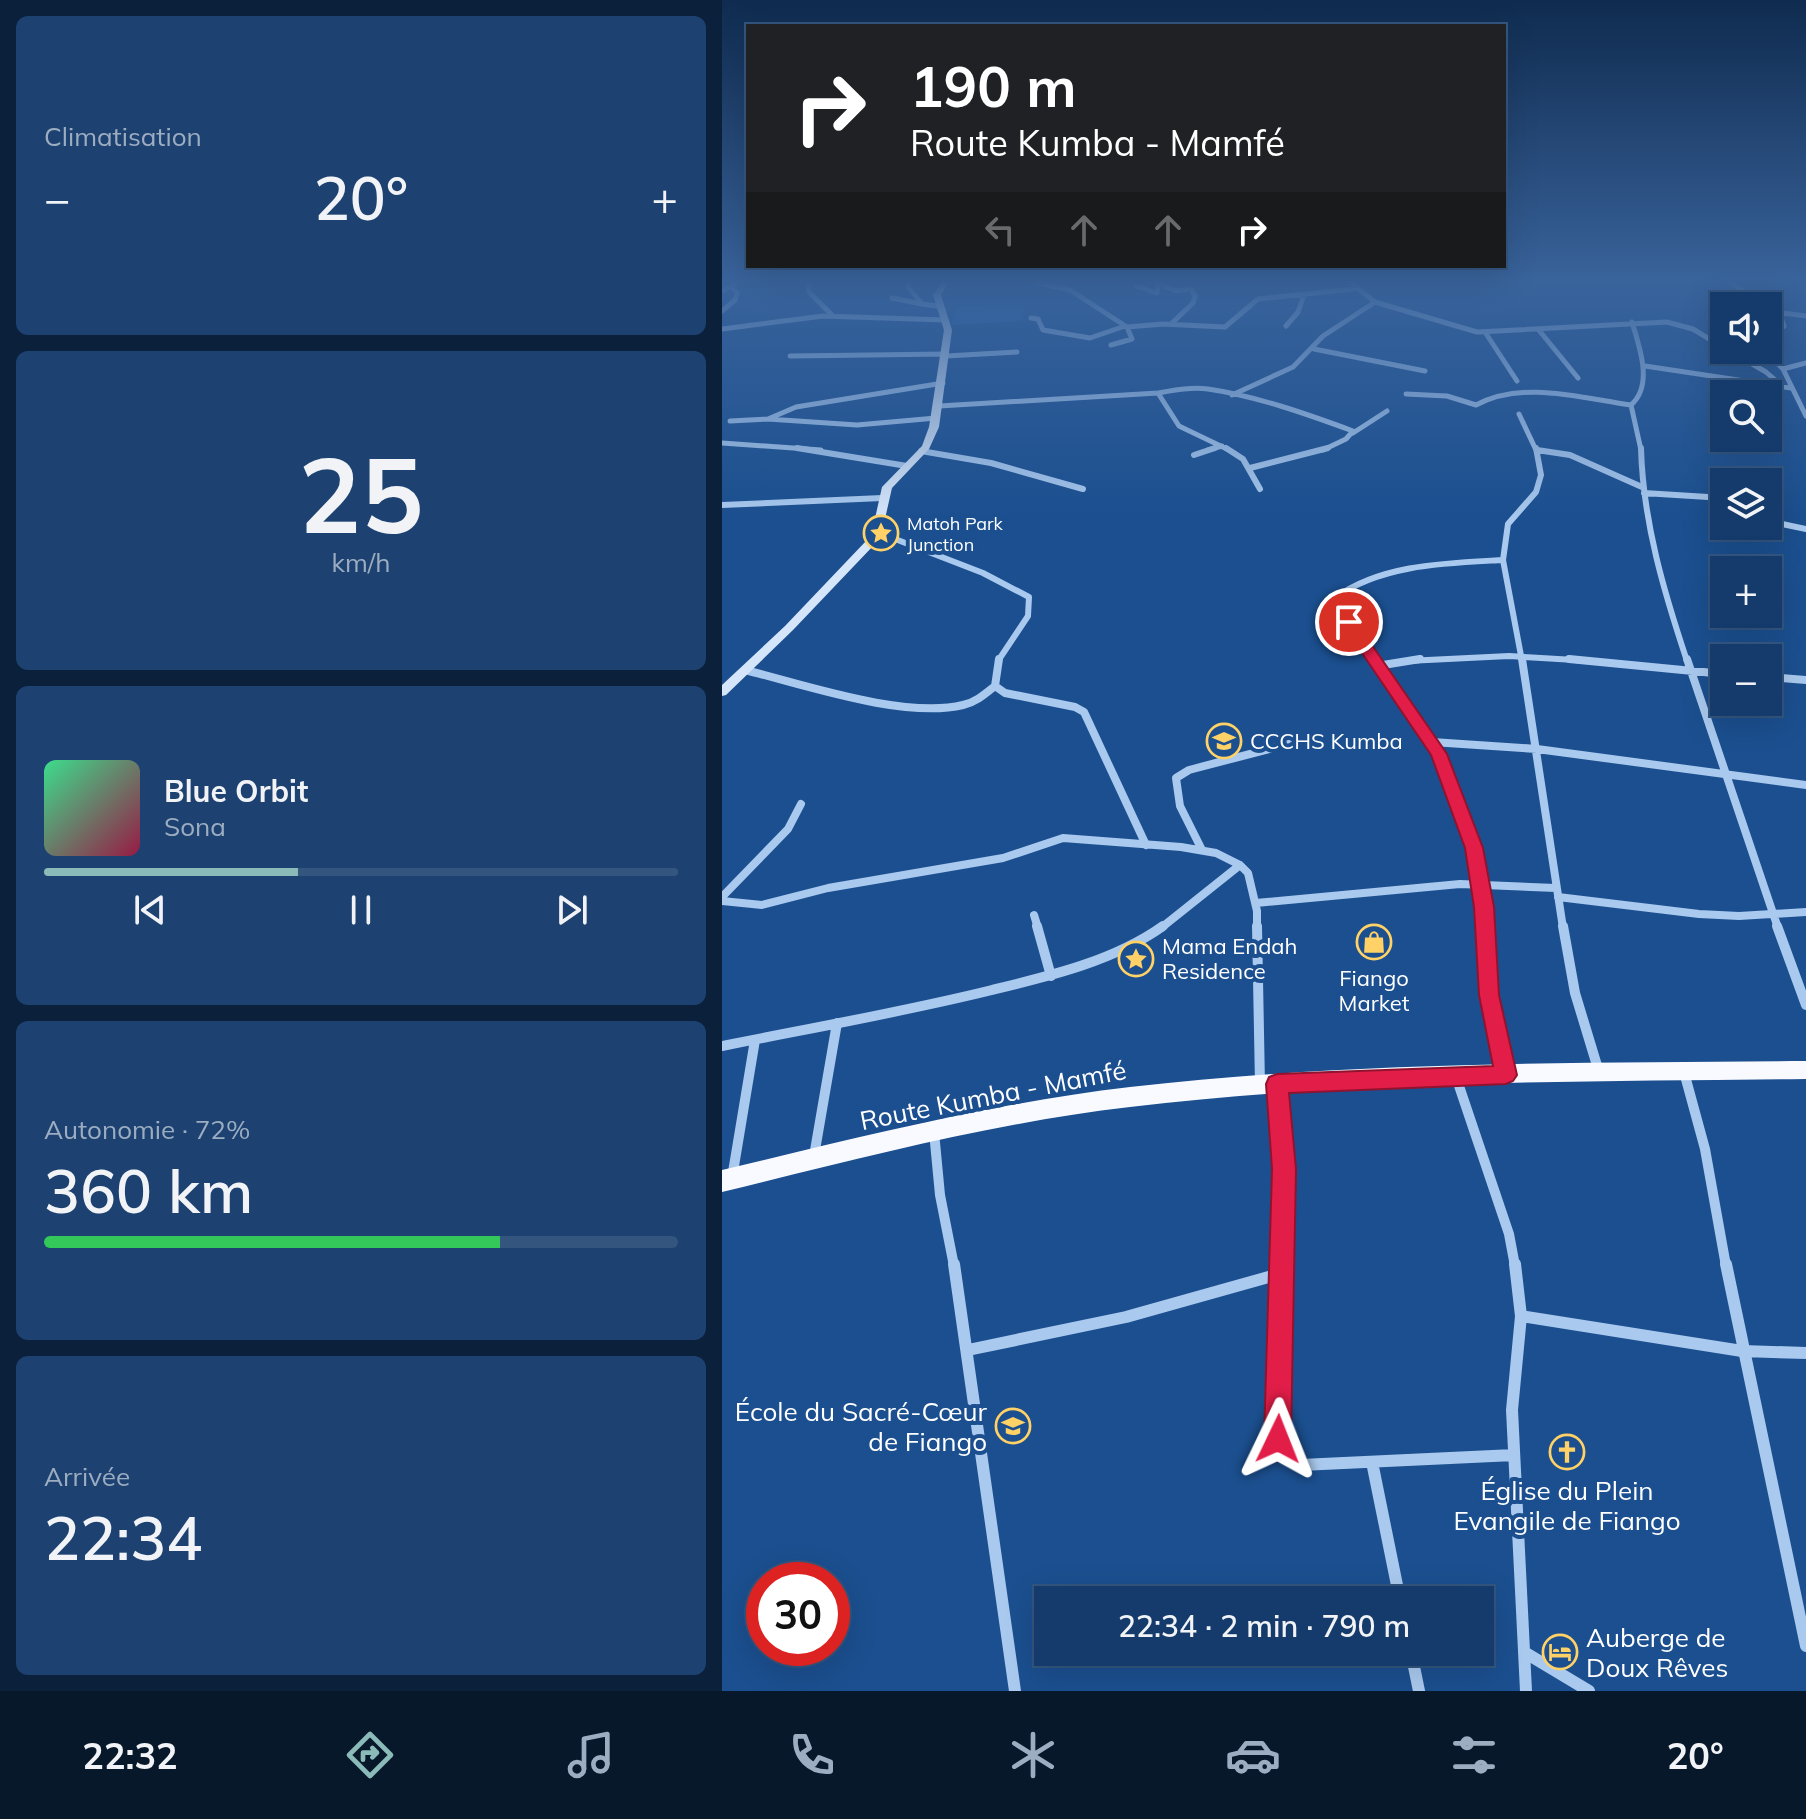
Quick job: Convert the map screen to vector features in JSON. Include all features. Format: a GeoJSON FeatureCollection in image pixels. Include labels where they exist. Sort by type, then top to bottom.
{"type":"FeatureCollection","features":[{"type":"Feature","properties":{"kind":"highway","name":"Route Kumba - Mamfé"},"geometry":{"type":"LineString","coordinates":[[727,1180],[1030,1112],[1129,1097],[1269,1085],[1455,1076],[1806,1070]]}},
{"type":"Feature","properties":{"kind":"main road"},"geometry":{"type":"LineString","coordinates":[[722,692],[850,566],[877,532],[882,498],[892,480],[929,442],[939,406],[945,361]]}},
{"type":"Feature","properties":{"kind":"street"},"geometry":{"type":"LineString","coordinates":[[1232,395],[1289,369],[1299,361]]}},
{"type":"Feature","properties":{"kind":"street"},"geometry":{"type":"LineString","coordinates":[[1374,361],[1425,371]]}},
{"type":"Feature","properties":{"kind":"street"},"geometry":{"type":"LineString","coordinates":[[1506,361],[1517,381]]}},
{"type":"Feature","properties":{"kind":"street"},"geometry":{"type":"LineString","coordinates":[[1564,361],[1578,378]]}},
{"type":"Feature","properties":{"kind":"street"},"geometry":{"type":"LineString","coordinates":[[1406,394],[1447,396],[1476,405],[1491,397],[1525,391],[1631,405],[1636,401],[1645,366],[1643,361]]}},
{"type":"Feature","properties":{"kind":"street"},"geometry":{"type":"LineString","coordinates":[[1783,369],[1806,363]]}},
{"type":"Feature","properties":{"kind":"street"},"geometry":{"type":"LineString","coordinates":[[1752,364],[1784,387]]}},
{"type":"Feature","properties":{"kind":"street"},"geometry":{"type":"LineString","coordinates":[[1778,364],[1806,416]]}},
{"type":"Feature","properties":{"kind":"street"},"geometry":{"type":"LineString","coordinates":[[1645,366],[1791,388]]}},
{"type":"Feature","properties":{"kind":"street"},"geometry":{"type":"LineString","coordinates":[[768,419],[796,407],[943,383]]}},
{"type":"Feature","properties":{"kind":"street"},"geometry":{"type":"LineString","coordinates":[[939,406],[1158,393],[1191,388],[1232,395],[1348,428],[1353,433]]}},
{"type":"Feature","properties":{"kind":"street"},"geometry":{"type":"LineString","coordinates":[[1158,393],[1179,426],[1243,459],[1260,489]]}},
{"type":"Feature","properties":{"kind":"street"},"geometry":{"type":"LineString","coordinates":[[1631,405],[1641,444],[1643,490],[1654,554],[1725,777],[1806,1005]]}},
{"type":"Feature","properties":{"kind":"street"},"geometry":{"type":"LineString","coordinates":[[1250,468],[1332,447],[1387,411]]}},
{"type":"Feature","properties":{"kind":"street"},"geometry":{"type":"LineString","coordinates":[[1519,414],[1537,450],[1540,484],[1508,524],[1503,560],[1522,654],[1575,993],[1600,1073]]}},
{"type":"Feature","properties":{"kind":"street"},"geometry":{"type":"LineString","coordinates":[[730,421],[768,419],[857,425],[936,418]]}},
{"type":"Feature","properties":{"kind":"street"},"geometry":{"type":"LineString","coordinates":[[722,443],[819,450],[907,466]]}},
{"type":"Feature","properties":{"kind":"street"},"geometry":{"type":"LineString","coordinates":[[1194,455],[1222,446]]}},
{"type":"Feature","properties":{"kind":"street"},"geometry":{"type":"LineString","coordinates":[[1537,450],[1570,455],[1643,490],[1710,497]]}},
{"type":"Feature","properties":{"kind":"street"},"geometry":{"type":"LineString","coordinates":[[921,451],[991,463],[1083,489]]}},
{"type":"Feature","properties":{"kind":"street"},"geometry":{"type":"LineString","coordinates":[[722,505],[882,498]]}},
{"type":"Feature","properties":{"kind":"street"},"geometry":{"type":"LineString","coordinates":[[1782,524],[1806,529]]}},
{"type":"Feature","properties":{"kind":"street"},"geometry":{"type":"LineString","coordinates":[[745,670],[878,700],[942,708],[972,702],[995,686],[998,657],[1030,617],[1032,604],[1029,597],[983,573],[877,532]]}},
{"type":"Feature","properties":{"kind":"street"},"geometry":{"type":"LineString","coordinates":[[1503,560],[1422,568],[1368,581],[1336,595],[1335,602],[1432,742],[1474,848],[1481,885],[1489,995],[1506,1075]]}},
{"type":"Feature","properties":{"kind":"street"},"geometry":{"type":"LineString","coordinates":[[1377,666],[1444,657],[1522,654],[1710,673]]}},
{"type":"Feature","properties":{"kind":"street"},"geometry":{"type":"LineString","coordinates":[[1782,678],[1806,680]]}},
{"type":"Feature","properties":{"kind":"street"},"geometry":{"type":"LineString","coordinates":[[995,686],[1005,693],[1075,707],[1084,712],[1146,845]]}},
{"type":"Feature","properties":{"kind":"street"},"geometry":{"type":"LineString","coordinates":[[1432,742],[1537,749],[1725,777],[1806,785]]}},
{"type":"Feature","properties":{"kind":"street"},"geometry":{"type":"LineString","coordinates":[[1202,850],[1180,808],[1176,778],[1189,770],[1292,743]]}},
{"type":"Feature","properties":{"kind":"street"},"geometry":{"type":"LineString","coordinates":[[722,899],[788,829],[801,804]]}},
{"type":"Feature","properties":{"kind":"street"},"geometry":{"type":"LineString","coordinates":[[722,899],[762,905],[828,888],[1003,858],[1054,840],[1202,850],[1240,865],[1253,884],[1256,903],[1269,1085],[1284,1169],[1278,1439],[1284,1456],[1301,1465],[1514,1455]]}},
{"type":"Feature","properties":{"kind":"street"},"geometry":{"type":"LineString","coordinates":[[722,1046],[940,1003],[1051,976],[1112,954],[1147,937],[1240,865]]}},
{"type":"Feature","properties":{"kind":"street"},"geometry":{"type":"LineString","coordinates":[[1256,903],[1450,885],[1481,885],[1699,914],[1739,916],[1806,912]]}},
{"type":"Feature","properties":{"kind":"street"},"geometry":{"type":"LineString","coordinates":[[1034,915],[1051,976]]}},
{"type":"Feature","properties":{"kind":"street"},"geometry":{"type":"LineString","coordinates":[[813,1159],[837,1023]]}},
{"type":"Feature","properties":{"kind":"street"},"geometry":{"type":"LineString","coordinates":[[727,1180],[755,1040]]}},
{"type":"Feature","properties":{"kind":"street"},"geometry":{"type":"LineString","coordinates":[[1683,1071],[1705,1149],[1742,1351],[1806,1646]]}},
{"type":"Feature","properties":{"kind":"street"},"geometry":{"type":"LineString","coordinates":[[1455,1076],[1512,1247],[1520,1288],[1521,1316],[1512,1410],[1526,1691]]}},
{"type":"Feature","properties":{"kind":"street"},"geometry":{"type":"LineString","coordinates":[[934,1132],[940,1195],[968,1350],[1015,1691]]}},
{"type":"Feature","properties":{"kind":"street"},"geometry":{"type":"LineString","coordinates":[[968,1350],[1126,1317],[1283,1273]]}},
{"type":"Feature","properties":{"kind":"street"},"geometry":{"type":"LineString","coordinates":[[1521,1316],[1742,1351],[1806,1353]]}},
{"type":"Feature","properties":{"kind":"street"},"geometry":{"type":"LineString","coordinates":[[1372,1462],[1397,1586]]}},
{"type":"Feature","properties":{"kind":"street"},"geometry":{"type":"LineString","coordinates":[[1524,1652],[1589,1691]]}},
{"type":"Feature","properties":{"kind":"street"},"geometry":{"type":"LineString","coordinates":[[1414,1666],[1419,1691]]}},
{"type":"Feature","properties":{"kind":"place","name":"Matoh Park Junction"},"geometry":{"type":"Point","coordinates":[881,533]}},
{"type":"Feature","properties":{"kind":"place","name":"CCCHS Kumba"},"geometry":{"type":"Point","coordinates":[1224,741]}},
{"type":"Feature","properties":{"kind":"place","name":"Fiango Market"},"geometry":{"type":"Point","coordinates":[1374,942]}},
{"type":"Feature","properties":{"kind":"place","name":"Mama Endah Residence"},"geometry":{"type":"Point","coordinates":[1136,959]}},
{"type":"Feature","properties":{"kind":"place","name":"École du Sacré-Cœur de Fiango"},"geometry":{"type":"Point","coordinates":[1013,1426]}},
{"type":"Feature","properties":{"kind":"place","name":"Église du Plein Evangile de Fiango"},"geometry":{"type":"Point","coordinates":[1567,1452]}},
{"type":"Feature","properties":{"kind":"place","name":"Auberge de Doux Rêves"},"geometry":{"type":"Point","coordinates":[1560,1652]}},
{"type":"Feature","properties":{"kind":"route"},"geometry":{"type":"LineString","coordinates":[[1278,1439],[1284,1169],[1277,1084],[1506,1075],[1489,995],[1484,907],[1474,848],[1439,754],[1349,622]]}}]}
